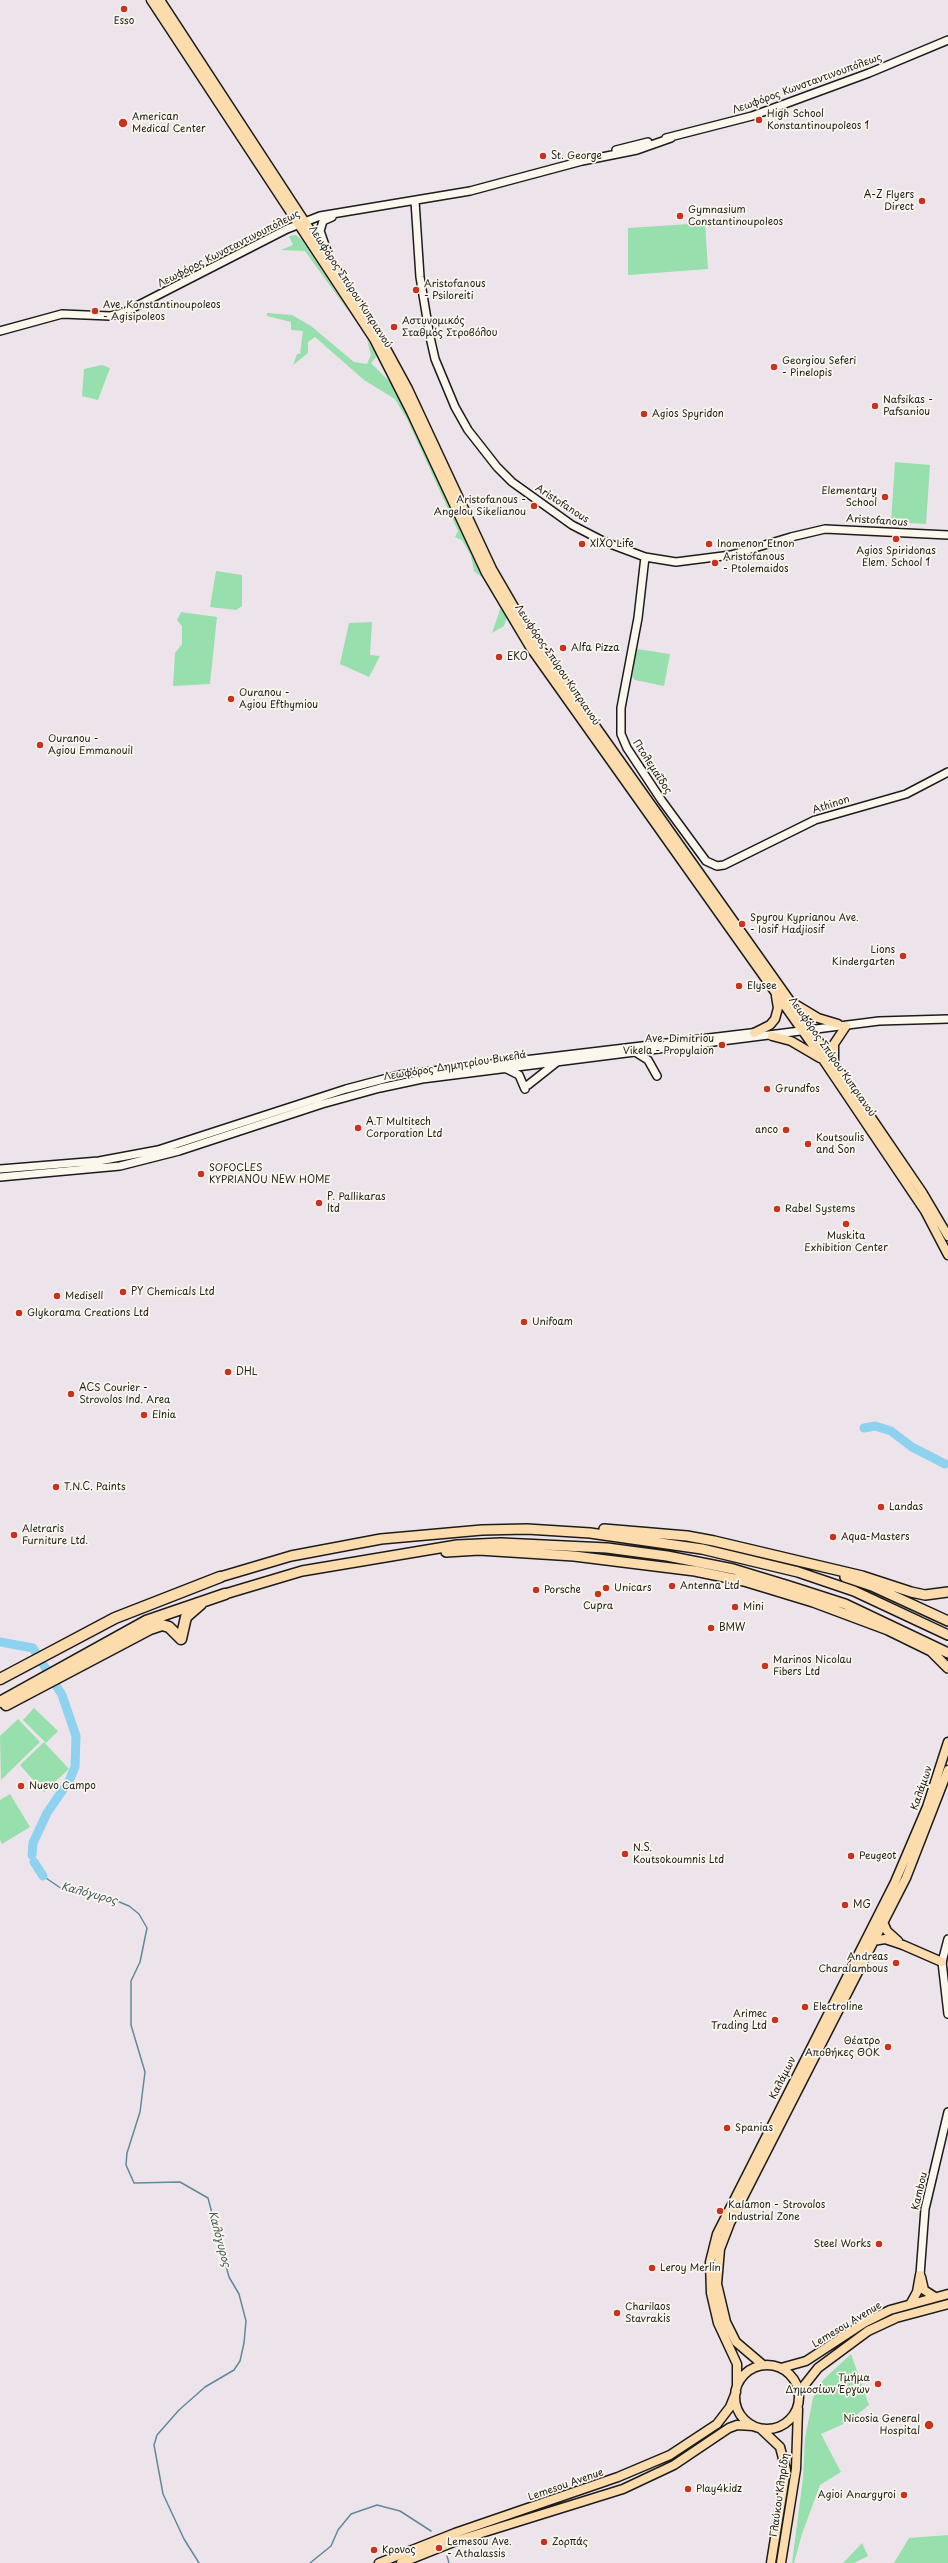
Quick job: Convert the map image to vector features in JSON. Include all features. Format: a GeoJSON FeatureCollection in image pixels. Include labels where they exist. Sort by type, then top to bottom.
{"type":"FeatureCollection","features":[{"type":"Feature","properties":{"kind":"highway"},"geometry":{"type":"LineString","coordinates":[[3,1674],[41,1653],[115,1618],[176,1592],[220,1577],[290,1556],[381,1539],[464,1531],[593,1528],[687,1536],[754,1549],[862,1576],[925,1595],[948,1592]]}},
{"type":"Feature","properties":{"kind":"highway"},"geometry":{"type":"LineString","coordinates":[[527,1529],[626,1537],[738,1556],[848,1589],[946,1634]]}},
{"type":"Feature","properties":{"kind":"highway"},"geometry":{"type":"LineString","coordinates":[[0,1701],[146,1621],[211,1598],[302,1571],[384,1556],[472,1543],[546,1545],[645,1553],[733,1569],[845,1604],[948,1653]]}},
{"type":"Feature","properties":{"kind":"highway"},"geometry":{"type":"LineString","coordinates":[[546,1545],[744,1581],[813,1602],[888,1630],[931,1651],[948,1668]]}},
{"type":"Feature","properties":{"kind":"highway"},"geometry":{"type":"LineString","coordinates":[[384,1556],[487,1551],[574,1556],[673,1568]]}},
{"type":"Feature","properties":{"kind":"highway"},"geometry":{"type":"LineString","coordinates":[[798,1561],[872,1586],[948,1621]]}},
{"type":"Feature","properties":{"kind":"highway"},"geometry":{"type":"LineString","coordinates":[[0,1708],[62,1677],[150,1629],[162,1625],[169,1627],[181,1639],[186,1617],[196,1607],[211,1598]]}},
{"type":"Feature","properties":{"kind":"main road","name":"Λεωφόρος Σπύρου Κυπριανού"},"geometry":{"type":"LineString","coordinates":[[151,0],[370,334],[391,371],[467,535],[512,617],[535,653],[776,994],[834,1063],[922,1192],[948,1236]]}},
{"type":"Feature","properties":{"kind":"main road","name":"Λεωφόρος Σπύρου Κυπριανού"},"geometry":{"type":"LineString","coordinates":[[160,0],[328,253],[396,366],[473,531],[518,614],[621,764],[703,877],[789,1000],[824,1061],[926,1211],[948,1255]]}},
{"type":"Feature","properties":{"kind":"main road"},"geometry":{"type":"LineString","coordinates":[[754,1033],[770,1025],[775,1019],[778,1008],[776,994]]}},
{"type":"Feature","properties":{"kind":"main road"},"geometry":{"type":"LineString","coordinates":[[789,1000],[818,1018],[842,1025],[834,1044],[834,1063]]}},
{"type":"Feature","properties":{"kind":"main road"},"geometry":{"type":"LineString","coordinates":[[772,1036],[795,1043],[824,1061]]}},
{"type":"Feature","properties":{"kind":"main road","name":"Καλάμων"},"geometry":{"type":"LineString","coordinates":[[737,2389],[737,2364],[716,2319],[711,2293],[710,2262],[717,2234],[895,1882],[927,1807],[948,1742]]}},
{"type":"Feature","properties":{"kind":"main road","name":"Καλάμων"},"geometry":{"type":"LineString","coordinates":[[763,2366],[736,2342],[726,2322],[717,2284],[720,2249],[730,2223],[883,1922],[920,1845],[948,1770]]}},
{"type":"Feature","properties":{"kind":"main road"},"geometry":{"type":"LineString","coordinates":[[883,1922],[890,1934],[903,1945]]}},
{"type":"Feature","properties":{"kind":"main road"},"geometry":{"type":"LineString","coordinates":[[873,1941],[885,1939],[942,1962]]}},
{"type":"Feature","properties":{"kind":"main road"},"geometry":{"type":"LineString","coordinates":[[920,2274],[924,2290],[934,2297]]}},
{"type":"Feature","properties":{"kind":"main road"},"geometry":{"type":"LineString","coordinates":[[911,2303],[917,2292],[920,2274]]}},
{"type":"Feature","properties":{"kind":"main road","name":"Lemesou Avenue"},"geometry":{"type":"LineString","coordinates":[[781,2368],[806,2361],[864,2323],[911,2303],[948,2294]]}},
{"type":"Feature","properties":{"kind":"main road","name":"Lemesou Avenue"},"geometry":{"type":"LineString","coordinates":[[799,2392],[818,2368],[868,2331],[896,2318],[948,2304]]}},
{"type":"Feature","properties":{"kind":"main road"},"geometry":{"type":"LineString","coordinates":[[763,2366],[781,2368],[795,2381],[799,2392],[798,2406],[792,2418],[781,2426],[757,2428],[739,2412],[737,2389],[750,2370],[763,2366]]}},
{"type":"Feature","properties":{"kind":"main road","name":"Lemesou Avenue"},"geometry":{"type":"LineString","coordinates":[[379,2563],[455,2533],[644,2467],[690,2443],[717,2424],[730,2407],[737,2389]]}},
{"type":"Feature","properties":{"kind":"main road","name":"Γλαύκου Κληρίδη"},"geometry":{"type":"LineString","coordinates":[[781,2563],[796,2469],[798,2406]]}},
{"type":"Feature","properties":{"kind":"main road","name":"Lemesou Avenue"},"geometry":{"type":"LineString","coordinates":[[401,2563],[458,2540],[623,2489],[674,2465],[729,2428],[737,2425],[757,2428]]}},
{"type":"Feature","properties":{"kind":"main road","name":"Γλαύκου Κληρίδη"},"geometry":{"type":"LineString","coordinates":[[757,2428],[780,2447],[786,2470],[771,2563]]}},
{"type":"Feature","properties":{"kind":"street","name":"Λεωφόρος Κωνσταντινουπόλεως"},"geometry":{"type":"LineString","coordinates":[[0,331],[62,314],[110,316],[123,313],[298,224],[320,216],[415,201],[495,186],[611,154],[615,150],[671,138],[752,116],[869,73],[948,40]]}},
{"type":"Feature","properties":{"kind":"street","name":"Aristofanous"},"geometry":{"type":"LineString","coordinates":[[415,201],[420,277],[430,337],[444,382],[468,430],[497,467],[548,510],[605,542],[645,558],[676,562],[715,558],[825,529],[948,535]]}},
{"type":"Feature","properties":{"kind":"street"},"geometry":{"type":"LineString","coordinates":[[328,253],[320,235],[321,226],[323,222],[340,213]]}},
{"type":"Feature","properties":{"kind":"street","name":"Πτολεμαΐδος"},"geometry":{"type":"LineString","coordinates":[[645,558],[638,618],[621,708],[621,734],[627,748],[658,795],[706,862],[717,866],[724,865]]}},
{"type":"Feature","properties":{"kind":"street","name":"Athinon"},"geometry":{"type":"LineString","coordinates":[[724,865],[815,820],[906,794],[948,772]]}},
{"type":"Feature","properties":{"kind":"street"},"geometry":{"type":"LineString","coordinates":[[806,1030],[896,1019],[948,1019]]}},
{"type":"Feature","properties":{"kind":"street","name":"Λεωφόρος Δημητρίου Βικελά"},"geometry":{"type":"LineString","coordinates":[[0,1169],[99,1162],[158,1150],[346,1089],[399,1075],[754,1033],[806,1030]]}},
{"type":"Feature","properties":{"kind":"street","name":"Λεωφόρος Δημητρίου Βικελά"},"geometry":{"type":"LineString","coordinates":[[0,1177],[120,1166],[179,1151],[322,1104],[380,1088],[422,1079],[772,1036],[806,1030]]}},
{"type":"Feature","properties":{"kind":"street"},"geometry":{"type":"LineString","coordinates":[[636,1053],[648,1060],[657,1076]]}},
{"type":"Feature","properties":{"kind":"street"},"geometry":{"type":"LineString","coordinates":[[504,1068],[519,1075],[526,1087],[559,1061]]}},
{"type":"Feature","properties":{"kind":"street"},"geometry":{"type":"LineString","coordinates":[[948,1939],[942,1962],[948,2014]]}},
{"type":"Feature","properties":{"kind":"street","name":"Kambou"},"geometry":{"type":"LineString","coordinates":[[920,2274],[925,2209],[948,2112]]}},
{"type":"Feature","properties":{"kind":"green space"},"geometry":{"type":"Polygon","coordinates":[[[705,223],[708,269],[628,275],[628,228],[705,223]]]}},
{"type":"Feature","properties":{"kind":"green space"},"geometry":{"type":"Polygon","coordinates":[[[296,235],[302,240],[354,319],[305,251],[281,250],[293,245],[289,236],[296,235]]]}},
{"type":"Feature","properties":{"kind":"green space"},"geometry":{"type":"Polygon","coordinates":[[[267,313],[292,315],[311,326],[354,362],[367,364],[371,355],[367,340],[377,356],[371,363],[395,387],[457,520],[507,617],[504,626],[492,633],[501,607],[482,577],[474,571],[471,556],[462,540],[455,537],[458,531],[408,421],[395,399],[364,380],[315,337],[308,342],[308,353],[293,365],[297,354],[300,354],[303,331],[291,330],[291,322],[267,316],[267,313]]]}},
{"type":"Feature","properties":{"kind":"green space"},"geometry":{"type":"Polygon","coordinates":[[[102,365],[110,368],[98,400],[82,396],[84,369],[102,365]]]}},
{"type":"Feature","properties":{"kind":"green space"},"geometry":{"type":"Polygon","coordinates":[[[895,462],[930,465],[926,524],[891,522],[895,462]]]}},
{"type":"Feature","properties":{"kind":"green space"},"geometry":{"type":"Polygon","coordinates":[[[216,571],[242,575],[242,606],[236,610],[210,607],[216,571]]]}},
{"type":"Feature","properties":{"kind":"green space"},"geometry":{"type":"Polygon","coordinates":[[[181,612],[217,617],[210,684],[173,686],[175,653],[182,644],[182,626],[177,620],[181,612]]]}},
{"type":"Feature","properties":{"kind":"green space"},"geometry":{"type":"Polygon","coordinates":[[[372,622],[370,655],[380,656],[369,677],[340,664],[349,623],[372,622]]]}},
{"type":"Feature","properties":{"kind":"green space"},"geometry":{"type":"Polygon","coordinates":[[[637,649],[670,654],[664,686],[635,680],[632,677],[637,649]]]}},
{"type":"Feature","properties":{"kind":"green space"},"geometry":{"type":"Polygon","coordinates":[[[34,1708],[58,1731],[46,1743],[23,1720],[34,1708]]]}},
{"type":"Feature","properties":{"kind":"green space"},"geometry":{"type":"Polygon","coordinates":[[[18,1719],[40,1742],[1,1780],[0,1736],[18,1719]]]}},
{"type":"Feature","properties":{"kind":"green space"},"geometry":{"type":"Polygon","coordinates":[[[44,1742],[69,1769],[44,1792],[20,1765],[44,1742]]]}},
{"type":"Feature","properties":{"kind":"green space"},"geometry":{"type":"Polygon","coordinates":[[[10,1794],[30,1827],[2,1844],[0,1840],[0,1800],[10,1794]]]}},
{"type":"Feature","properties":{"kind":"green space"},"geometry":{"type":"Polygon","coordinates":[[[851,2354],[869,2405],[848,2422],[821,2434],[841,2472],[820,2485],[802,2534],[794,2563],[792,2563],[803,2478],[805,2438],[813,2398],[823,2380],[851,2354]]]}},
{"type":"Feature","properties":{"kind":"green space"},"geometry":{"type":"Polygon","coordinates":[[[948,2535],[948,2563],[894,2563],[909,2538],[948,2535]]]}},
{"type":"Feature","properties":{"kind":"green space"},"geometry":{"type":"Polygon","coordinates":[[[862,2543],[868,2556],[854,2563],[843,2563],[862,2543]]]}},
{"type":"Feature","properties":{"kind":"waterway"},"geometry":{"type":"LineString","coordinates":[[864,1428],[875,1426],[891,1431],[912,1447],[945,1464]]}},
{"type":"Feature","properties":{"kind":"waterway","name":"Καλόγυρος"},"geometry":{"type":"LineString","coordinates":[[0,1642],[33,1648],[62,1695],[76,1736],[75,1767],[69,1781],[47,1813],[33,1843],[32,1855]]}},
{"type":"Feature","properties":{"kind":"waterway","name":"Καλόγυρος"},"geometry":{"type":"LineString","coordinates":[[34,1862],[43,1876]]}},
{"type":"Feature","properties":{"kind":"waterway","name":"Καλόγυρος"},"geometry":{"type":"LineString","coordinates":[[43,1876],[62,1889],[110,1898],[129,1906],[139,1914],[147,1928],[140,1962],[131,1981],[131,2025],[145,2072],[140,2112],[127,2153],[126,2165],[134,2183],[180,2182],[208,2198],[229,2277],[239,2294],[246,2321],[244,2343],[240,2361],[234,2370],[205,2387],[179,2410],[157,2435],[154,2445],[163,2494],[184,2539],[199,2563]]}},
{"type":"Feature","properties":{"kind":"waterway","name":"Καλόγυρος"},"geometry":{"type":"LineString","coordinates":[[310,2563],[331,2546],[338,2530],[351,2514],[377,2505],[400,2511],[431,2531]]}},
{"type":"Feature","properties":{"kind":"waterway","name":"Καλόγυρος"},"geometry":{"type":"LineString","coordinates":[[447,2556],[449,2563]]}},
{"type":"Feature","properties":{"kind":"place","name":"Esso"},"geometry":{"type":"Point","coordinates":[124,9]}},
{"type":"Feature","properties":{"kind":"place","name":"High School Konstantinoupoleos 1"},"geometry":{"type":"Point","coordinates":[759,120]}},
{"type":"Feature","properties":{"kind":"place","name":"American Medical Center"},"geometry":{"type":"Point","coordinates":[123,123]}},
{"type":"Feature","properties":{"kind":"place","name":"St. George"},"geometry":{"type":"Point","coordinates":[543,156]}},
{"type":"Feature","properties":{"kind":"place","name":"A-Z Flyers Direct"},"geometry":{"type":"Point","coordinates":[922,201]}},
{"type":"Feature","properties":{"kind":"place","name":"Gymnasium Constantinoupoleos"},"geometry":{"type":"Point","coordinates":[680,216]}},
{"type":"Feature","properties":{"kind":"place","name":"Aristofanous - Psiloreiti"},"geometry":{"type":"Point","coordinates":[416,290]}},
{"type":"Feature","properties":{"kind":"place","name":"Ave. Konstantinoupoleos - Agisipoleos"},"geometry":{"type":"Point","coordinates":[95,311]}},
{"type":"Feature","properties":{"kind":"place","name":"Αστυνομικός Σταθμός Στροβόλου"},"geometry":{"type":"Point","coordinates":[394,327]}},
{"type":"Feature","properties":{"kind":"place","name":"Georgiou Seferi - Pinelopis"},"geometry":{"type":"Point","coordinates":[774,367]}},
{"type":"Feature","properties":{"kind":"place","name":"Nafsikas - Pafsaniou"},"geometry":{"type":"Point","coordinates":[875,406]}},
{"type":"Feature","properties":{"kind":"place","name":"Agios Spyridon"},"geometry":{"type":"Point","coordinates":[644,414]}},
{"type":"Feature","properties":{"kind":"place","name":"Elementary School"},"geometry":{"type":"Point","coordinates":[885,497]}},
{"type":"Feature","properties":{"kind":"place","name":"Aristofanous - Angelou Sikelianou"},"geometry":{"type":"Point","coordinates":[534,506]}},
{"type":"Feature","properties":{"kind":"place","name":"Agios Spiridonas Elem. School 1"},"geometry":{"type":"Point","coordinates":[896,539]}},
{"type":"Feature","properties":{"kind":"place","name":"XIXO Life"},"geometry":{"type":"Point","coordinates":[582,544]}},
{"type":"Feature","properties":{"kind":"place","name":"Inomenon Etnon"},"geometry":{"type":"Point","coordinates":[709,544]}},
{"type":"Feature","properties":{"kind":"place","name":"Aristofanous - Ptolemaidos"},"geometry":{"type":"Point","coordinates":[715,563]}},
{"type":"Feature","properties":{"kind":"place","name":"Alfa Pizza"},"geometry":{"type":"Point","coordinates":[563,648]}},
{"type":"Feature","properties":{"kind":"place","name":"EKO"},"geometry":{"type":"Point","coordinates":[499,657]}},
{"type":"Feature","properties":{"kind":"place","name":"Ouranou - Agiou Efthymiou"},"geometry":{"type":"Point","coordinates":[231,699]}},
{"type":"Feature","properties":{"kind":"place","name":"Ouranou - Agiou Emmanouil"},"geometry":{"type":"Point","coordinates":[40,745]}},
{"type":"Feature","properties":{"kind":"place","name":"Spyrou Kyprianou Ave. - Iosif Hadjiosif"},"geometry":{"type":"Point","coordinates":[742,924]}},
{"type":"Feature","properties":{"kind":"place","name":"Lions Kindergarten"},"geometry":{"type":"Point","coordinates":[903,956]}},
{"type":"Feature","properties":{"kind":"place","name":"Elysee"},"geometry":{"type":"Point","coordinates":[739,986]}},
{"type":"Feature","properties":{"kind":"place","name":"Ave. Dimitriou Vikela - Propylaion"},"geometry":{"type":"Point","coordinates":[722,1045]}},
{"type":"Feature","properties":{"kind":"place","name":"Grundfos"},"geometry":{"type":"Point","coordinates":[767,1089]}},
{"type":"Feature","properties":{"kind":"place","name":"A.T Multitech Corporation Ltd"},"geometry":{"type":"Point","coordinates":[358,1128]}},
{"type":"Feature","properties":{"kind":"place","name":"anco"},"geometry":{"type":"Point","coordinates":[786,1130]}},
{"type":"Feature","properties":{"kind":"place","name":"Koutsoulis and Son"},"geometry":{"type":"Point","coordinates":[808,1144]}},
{"type":"Feature","properties":{"kind":"place","name":"SOFOCLES KYPRIANOU NEW HOME"},"geometry":{"type":"Point","coordinates":[201,1174]}},
{"type":"Feature","properties":{"kind":"place","name":"P. Pallikaras ltd"},"geometry":{"type":"Point","coordinates":[319,1203]}},
{"type":"Feature","properties":{"kind":"place","name":"Rabel Systems"},"geometry":{"type":"Point","coordinates":[777,1209]}},
{"type":"Feature","properties":{"kind":"place","name":"Muskita Exhibition Center"},"geometry":{"type":"Point","coordinates":[846,1224]}},
{"type":"Feature","properties":{"kind":"place","name":"PY Chemicals Ltd"},"geometry":{"type":"Point","coordinates":[123,1292]}},
{"type":"Feature","properties":{"kind":"place","name":"Medisell"},"geometry":{"type":"Point","coordinates":[57,1296]}},
{"type":"Feature","properties":{"kind":"place","name":"Glykorama Creations Ltd"},"geometry":{"type":"Point","coordinates":[19,1313]}},
{"type":"Feature","properties":{"kind":"place","name":"Unifoam"},"geometry":{"type":"Point","coordinates":[524,1322]}},
{"type":"Feature","properties":{"kind":"place","name":"DHL"},"geometry":{"type":"Point","coordinates":[228,1372]}},
{"type":"Feature","properties":{"kind":"place","name":"ACS Courier - Strovolos Ind. Area"},"geometry":{"type":"Point","coordinates":[71,1394]}},
{"type":"Feature","properties":{"kind":"place","name":"Elnia"},"geometry":{"type":"Point","coordinates":[144,1415]}},
{"type":"Feature","properties":{"kind":"place","name":"T.N.C. Paints"},"geometry":{"type":"Point","coordinates":[56,1487]}},
{"type":"Feature","properties":{"kind":"place","name":"Landas"},"geometry":{"type":"Point","coordinates":[881,1507]}},
{"type":"Feature","properties":{"kind":"place","name":"Aletraris Furniture Ltd."},"geometry":{"type":"Point","coordinates":[14,1535]}},
{"type":"Feature","properties":{"kind":"place","name":"Aqua-Masters"},"geometry":{"type":"Point","coordinates":[833,1537]}},
{"type":"Feature","properties":{"kind":"place","name":"Antenna Ltd"},"geometry":{"type":"Point","coordinates":[672,1586]}},
{"type":"Feature","properties":{"kind":"place","name":"Unicars"},"geometry":{"type":"Point","coordinates":[606,1588]}},
{"type":"Feature","properties":{"kind":"place","name":"Porsche"},"geometry":{"type":"Point","coordinates":[536,1590]}},
{"type":"Feature","properties":{"kind":"place","name":"Cupra"},"geometry":{"type":"Point","coordinates":[598,1594]}},
{"type":"Feature","properties":{"kind":"place","name":"Mini"},"geometry":{"type":"Point","coordinates":[735,1607]}},
{"type":"Feature","properties":{"kind":"place","name":"BMW"},"geometry":{"type":"Point","coordinates":[711,1628]}},
{"type":"Feature","properties":{"kind":"place","name":"Marinos Nicolau Fibers Ltd"},"geometry":{"type":"Point","coordinates":[765,1666]}},
{"type":"Feature","properties":{"kind":"place","name":"Nuevo Campo"},"geometry":{"type":"Point","coordinates":[21,1786]}},
{"type":"Feature","properties":{"kind":"place","name":"N.S. Koutsokoumnis Ltd"},"geometry":{"type":"Point","coordinates":[625,1854]}},
{"type":"Feature","properties":{"kind":"place","name":"Peugeot"},"geometry":{"type":"Point","coordinates":[851,1856]}},
{"type":"Feature","properties":{"kind":"place","name":"MG"},"geometry":{"type":"Point","coordinates":[845,1905]}},
{"type":"Feature","properties":{"kind":"place","name":"Andreas Charalambous"},"geometry":{"type":"Point","coordinates":[896,1963]}},
{"type":"Feature","properties":{"kind":"place","name":"Electroline"},"geometry":{"type":"Point","coordinates":[805,2007]}},
{"type":"Feature","properties":{"kind":"place","name":"Arimec Trading Ltd"},"geometry":{"type":"Point","coordinates":[775,2020]}},
{"type":"Feature","properties":{"kind":"place","name":"Θέατρο Αποθήκες ΘΟΚ"},"geometry":{"type":"Point","coordinates":[888,2047]}},
{"type":"Feature","properties":{"kind":"place","name":"Spanias"},"geometry":{"type":"Point","coordinates":[727,2128]}},
{"type":"Feature","properties":{"kind":"place","name":"Kalamon - Strovolos Industrial Zone"},"geometry":{"type":"Point","coordinates":[720,2211]}},
{"type":"Feature","properties":{"kind":"place","name":"Steel Works"},"geometry":{"type":"Point","coordinates":[879,2244]}},
{"type":"Feature","properties":{"kind":"place","name":"Leroy Merlin"},"geometry":{"type":"Point","coordinates":[652,2268]}},
{"type":"Feature","properties":{"kind":"place","name":"Charilaos Stavrakis"},"geometry":{"type":"Point","coordinates":[617,2313]}},
{"type":"Feature","properties":{"kind":"place","name":"Τμήμα Δημοσίων Έργων"},"geometry":{"type":"Point","coordinates":[878,2384]}},
{"type":"Feature","properties":{"kind":"place","name":"Nicosia General Hospital"},"geometry":{"type":"Point","coordinates":[929,2425]}},
{"type":"Feature","properties":{"kind":"place","name":"Play4kidz"},"geometry":{"type":"Point","coordinates":[688,2489]}},
{"type":"Feature","properties":{"kind":"place","name":"Agioi Anargyroi"},"geometry":{"type":"Point","coordinates":[904,2495]}},
{"type":"Feature","properties":{"kind":"place","name":"Ζορπάς"},"geometry":{"type":"Point","coordinates":[544,2542]}},
{"type":"Feature","properties":{"kind":"place","name":"Lemesou Ave. - Athalassis"},"geometry":{"type":"Point","coordinates":[439,2548]}},
{"type":"Feature","properties":{"kind":"place","name":"Κρονος"},"geometry":{"type":"Point","coordinates":[374,2550]}}]}
